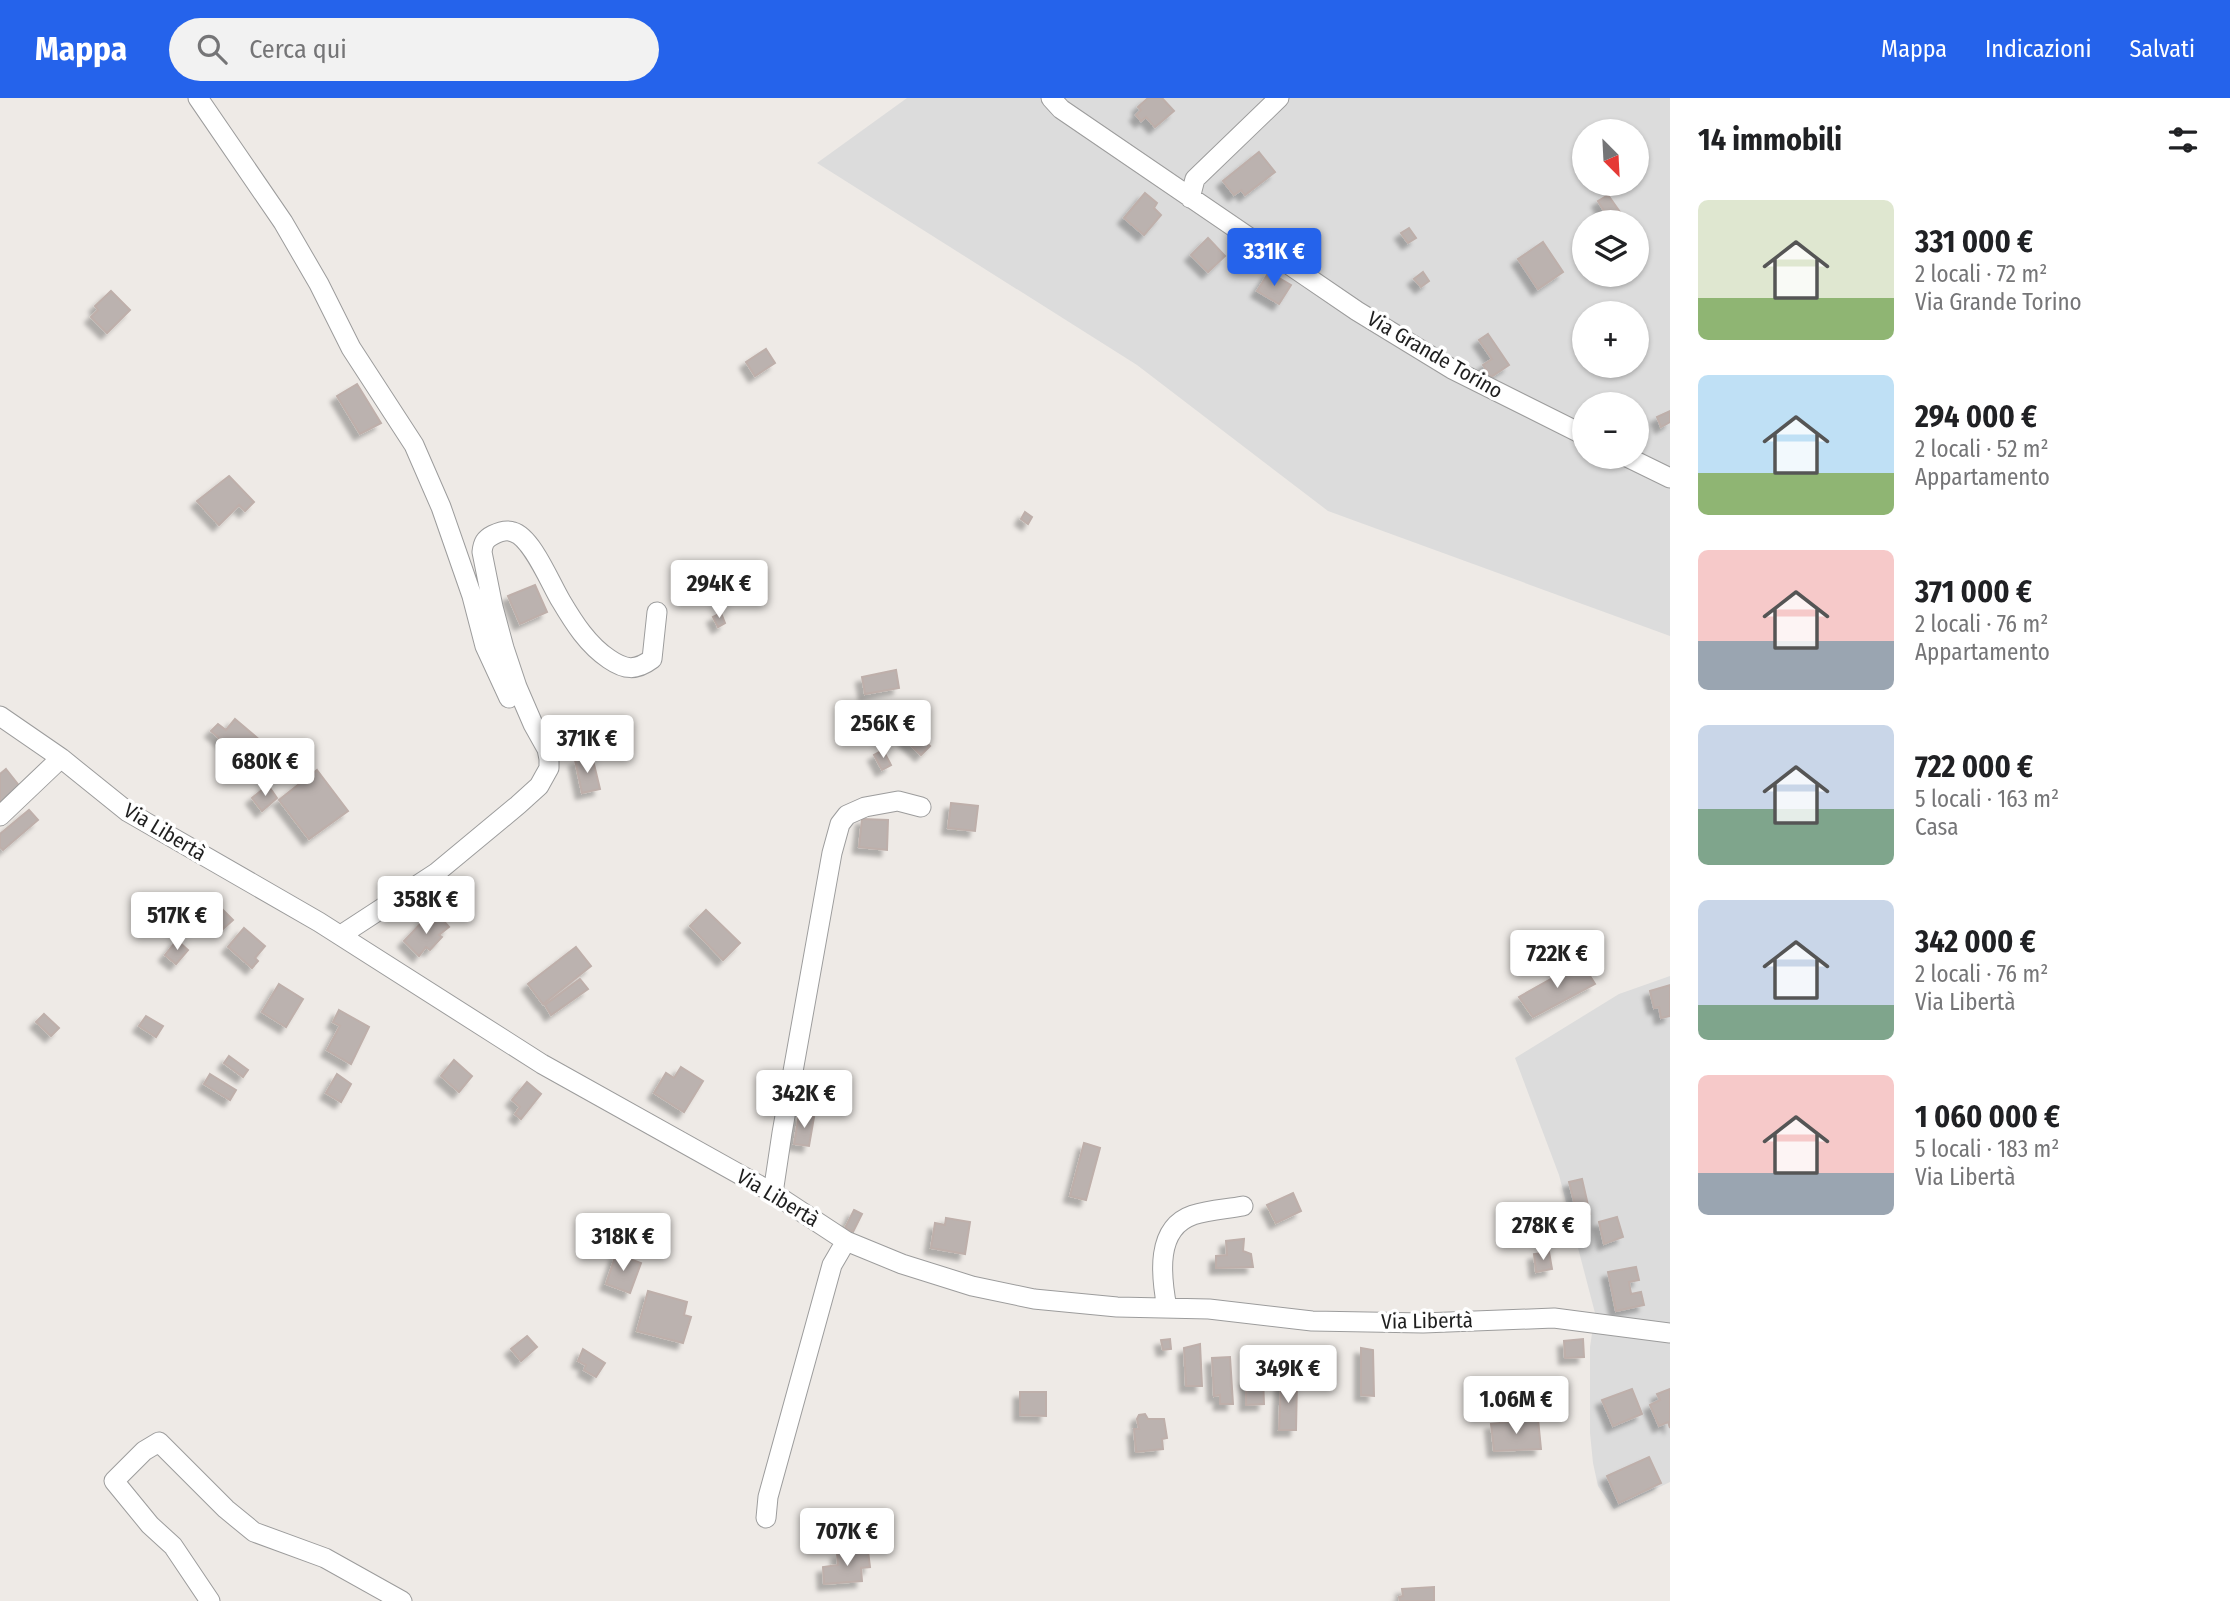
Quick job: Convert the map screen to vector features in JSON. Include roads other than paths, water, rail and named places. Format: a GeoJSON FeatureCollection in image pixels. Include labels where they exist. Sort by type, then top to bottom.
{"type":"FeatureCollection","features":[{"type":"Feature","properties":{"kind":"street"},"geometry":{"type":"LineString","coordinates":[[198,98],[283,222],[351,348],[414,446],[450,533],[472,596],[485,646],[536,755],[549,768]]}},
{"type":"Feature","properties":{"kind":"street","name":"Via Grande Torino"},"geometry":{"type":"LineString","coordinates":[[1051,98],[1062,109],[1357,311],[1452,369],[1572,429]]}},
{"type":"Feature","properties":{"kind":"street"},"geometry":{"type":"LineString","coordinates":[[1190,198],[1195,179],[1279,98]]}},
{"type":"Feature","properties":{"kind":"street"},"geometry":{"type":"LineString","coordinates":[[1649,468],[1670,478]]}},
{"type":"Feature","properties":{"kind":"street"},"geometry":{"type":"LineString","coordinates":[[341,935],[436,873],[539,786],[549,768],[547,749],[527,712],[504,648],[482,552],[483,543],[502,531],[514,532],[523,538],[586,639],[616,664],[629,669],[640,667],[652,659],[657,612]]}},
{"type":"Feature","properties":{"kind":"street","name":"Via Libertà"},"geometry":{"type":"LineString","coordinates":[[0,716],[61,758],[128,812],[341,935],[542,1064],[774,1193],[846,1241],[912,1268],[972,1286],[1034,1299],[1117,1307],[1209,1309],[1312,1321],[1423,1323],[1554,1318],[1670,1334]]}},
{"type":"Feature","properties":{"kind":"street"},"geometry":{"type":"LineString","coordinates":[[0,816],[61,758]]}},
{"type":"Feature","properties":{"kind":"street"},"geometry":{"type":"LineString","coordinates":[[774,1193],[782,1133],[832,853],[840,824],[847,815],[865,807],[898,801],[921,807]]}},
{"type":"Feature","properties":{"kind":"street"},"geometry":{"type":"LineString","coordinates":[[1167,1308],[1163,1269],[1165,1248],[1173,1230],[1192,1216],[1243,1206]]}},
{"type":"Feature","properties":{"kind":"street"},"geometry":{"type":"LineString","coordinates":[[766,1518],[768,1497],[832,1265],[846,1241]]}},
{"type":"Feature","properties":{"kind":"street"},"geometry":{"type":"LineString","coordinates":[[210,1601],[173,1546],[150,1525],[114,1481],[144,1451],[159,1442],[226,1509],[254,1532],[324,1558],[402,1601]]}}]}
